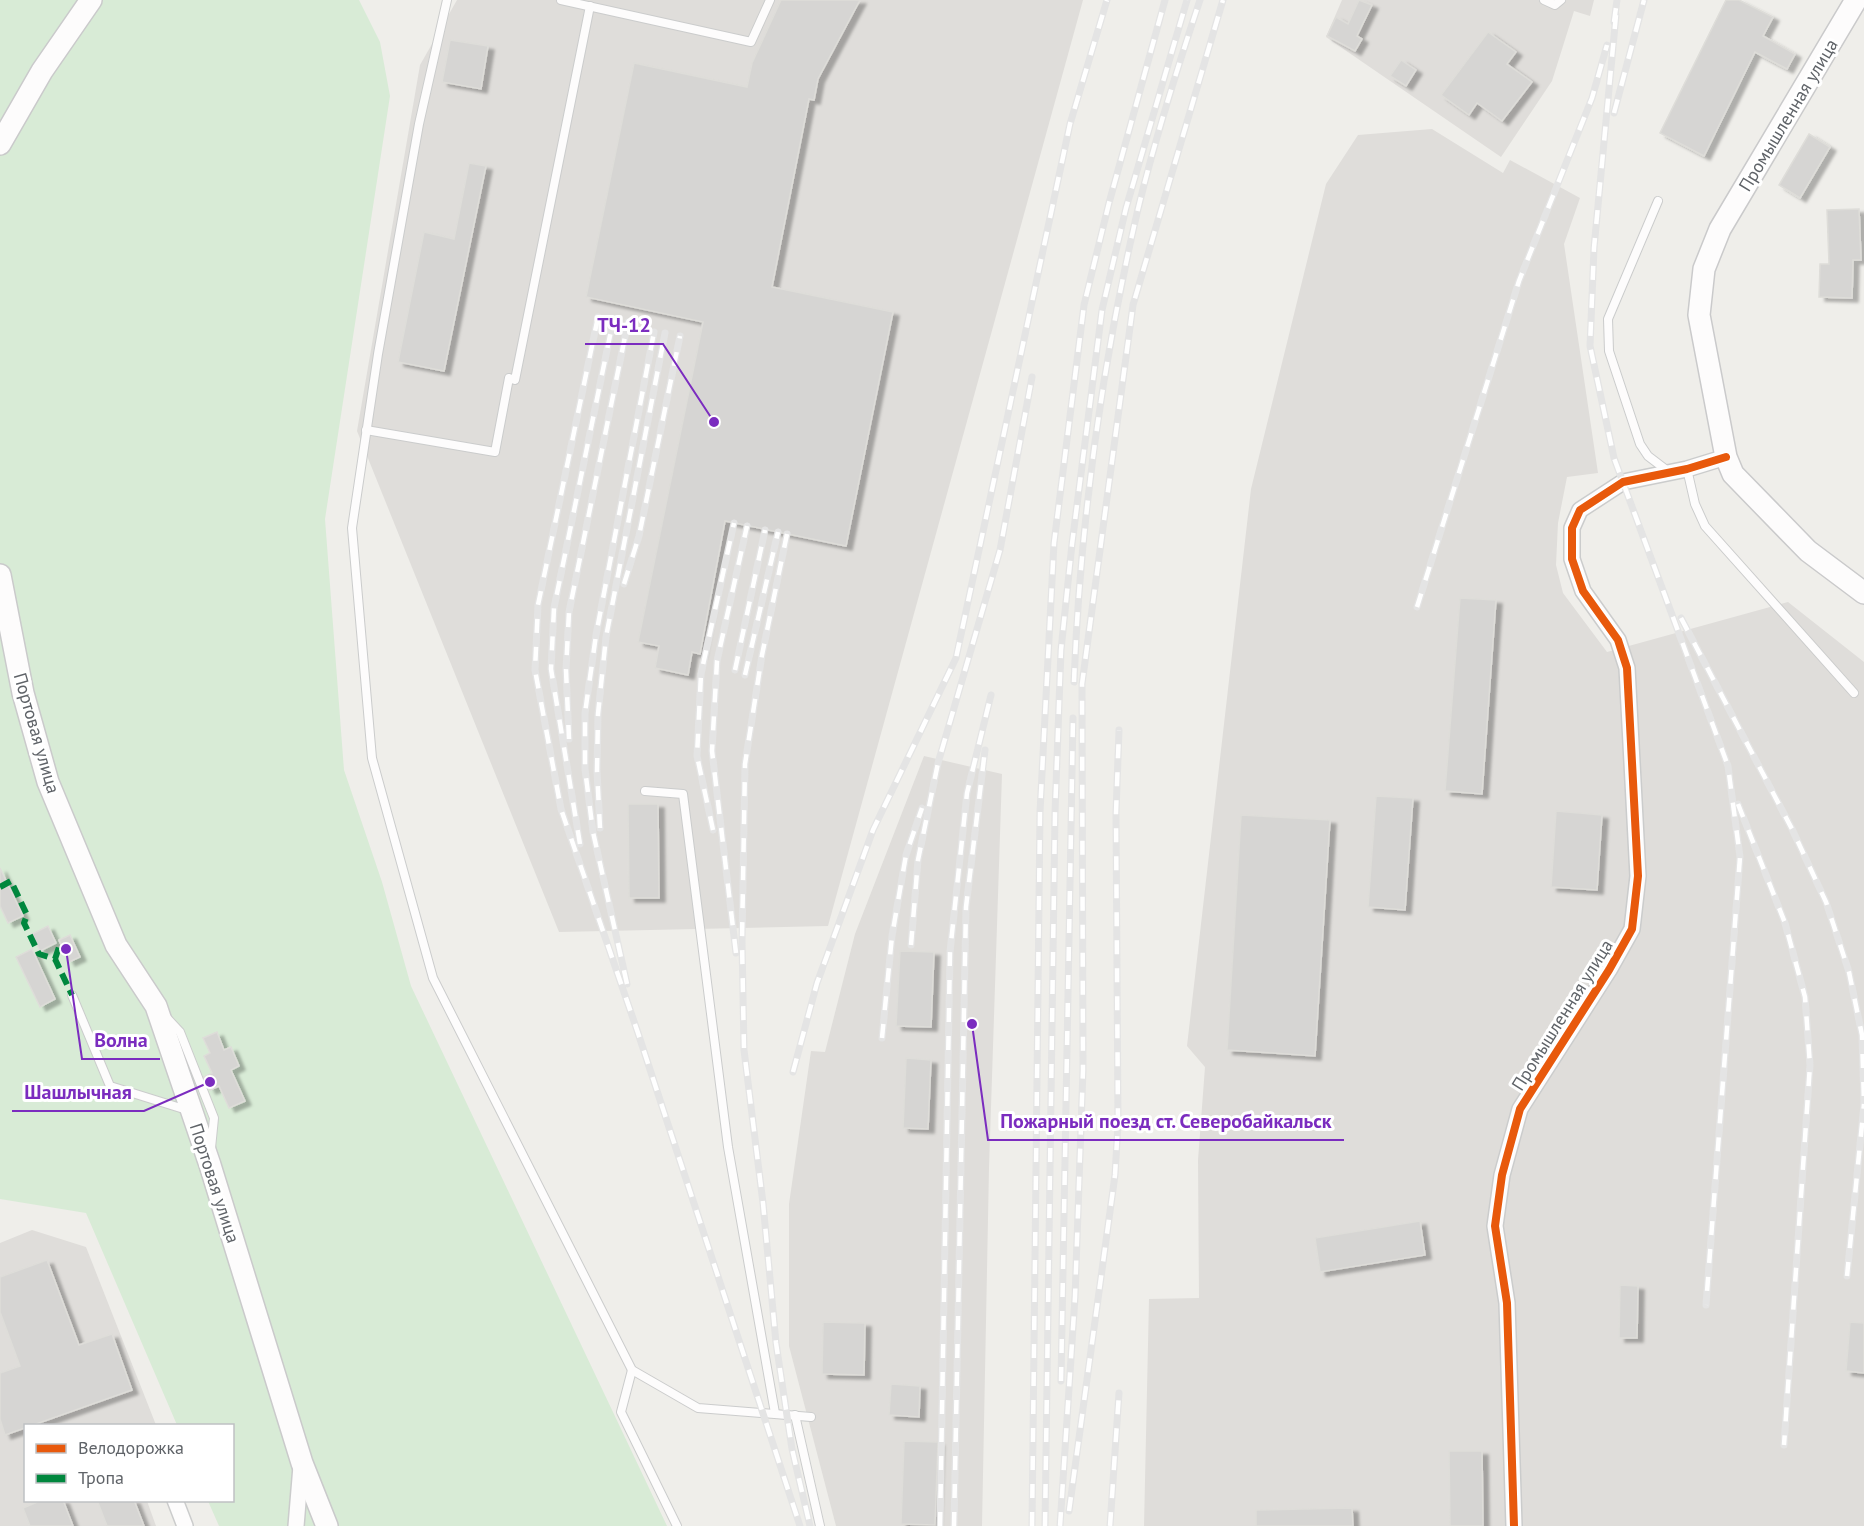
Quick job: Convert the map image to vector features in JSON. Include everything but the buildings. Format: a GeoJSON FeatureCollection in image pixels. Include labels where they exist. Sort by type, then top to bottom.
{"type":"FeatureCollection","features":[{"type":"Feature","properties":{"kind":"main road"},"geometry":{"type":"LineString","coordinates":[[0,144],[42,71],[91,0]]}},
{"type":"Feature","properties":{"kind":"main road","name":"Промышленная улица"},"geometry":{"type":"LineString","coordinates":[[1726,457],[1700,315],[1704,269],[1720,229],[1856,0]]}},
{"type":"Feature","properties":{"kind":"main road"},"geometry":{"type":"LineString","coordinates":[[1726,457],[1733,474],[1808,551],[1864,593]]}},
{"type":"Feature","properties":{"kind":"main road","name":"Портовая улица"},"geometry":{"type":"LineString","coordinates":[[0,575],[23,693],[48,782],[116,945],[156,1005],[210,1165],[302,1463],[327,1526]]}},
{"type":"Feature","properties":{"kind":"street","name":"Промышленная улица"},"geometry":{"type":"LineString","coordinates":[[1514,1526],[1507,1303],[1495,1226],[1502,1175],[1521,1109],[1562,1040],[1609,970],[1632,929],[1638,876],[1627,668],[1618,640],[1582,591],[1572,559],[1572,528],[1580,510],[1595,498],[1623,482],[1687,469],[1726,457]]}},
{"type":"Feature","properties":{"kind":"street"},"geometry":{"type":"LineString","coordinates":[[296,1526],[302,1463]]}},
{"type":"Feature","properties":{"kind":"street"},"geometry":{"type":"LineString","coordinates":[[176,1502],[185,1526]]}},
{"type":"Feature","properties":{"kind":"lane"},"geometry":{"type":"LineString","coordinates":[[447,0],[419,124],[366,430],[352,528],[372,758],[433,978],[632,1370],[698,1408],[811,1417]]}},
{"type":"Feature","properties":{"kind":"lane"},"geometry":{"type":"LineString","coordinates":[[561,0],[751,42],[770,0]]}},
{"type":"Feature","properties":{"kind":"lane"},"geometry":{"type":"LineString","coordinates":[[1544,0],[1555,5],[1561,0]]}},
{"type":"Feature","properties":{"kind":"lane"},"geometry":{"type":"LineString","coordinates":[[366,430],[495,452],[509,378],[515,380],[590,6]]}},
{"type":"Feature","properties":{"kind":"lane"},"geometry":{"type":"LineString","coordinates":[[1658,201],[1608,319],[1609,351],[1640,444],[1648,456],[1670,472]]}},
{"type":"Feature","properties":{"kind":"lane"},"geometry":{"type":"LineString","coordinates":[[1687,469],[1695,504],[1705,526],[1854,693]]}},
{"type":"Feature","properties":{"kind":"lane"},"geometry":{"type":"LineString","coordinates":[[645,791],[683,794],[728,1147],[775,1413]]}},
{"type":"Feature","properties":{"kind":"lane"},"geometry":{"type":"LineString","coordinates":[[72,995],[110,1086],[192,1111]]}},
{"type":"Feature","properties":{"kind":"lane"},"geometry":{"type":"LineString","coordinates":[[156,1005],[180,1032],[214,1118],[210,1165]]}},
{"type":"Feature","properties":{"kind":"lane"},"geometry":{"type":"LineString","coordinates":[[632,1370],[621,1412],[677,1526]]}},
{"type":"Feature","properties":{"kind":"lane"},"geometry":{"type":"LineString","coordinates":[[795,1415],[820,1526]]}},
{"type":"Feature","properties":{"kind":"shaded area"},"geometry":{"type":"Polygon","coordinates":[[[457,0],[1083,0],[828,926],[559,932],[357,431],[420,65],[457,0]]]}},
{"type":"Feature","properties":{"kind":"shaded area"},"geometry":{"type":"Polygon","coordinates":[[[1342,0],[1594,0],[1590,16],[1574,11],[1552,81],[1501,157],[1326,37],[1342,0]]]}},
{"type":"Feature","properties":{"kind":"shaded area"},"geometry":{"type":"Polygon","coordinates":[[[1432,129],[1503,173],[1510,160],[1580,198],[1564,244],[1598,473],[1567,477],[1558,523],[1556,565],[1563,593],[1607,652],[1788,602],[1864,662],[1864,1526],[1144,1526],[1149,1299],[1199,1298],[1198,1160],[1205,1067],[1187,1046],[1251,489],[1326,184],[1358,135],[1432,129]]]}},
{"type":"Feature","properties":{"kind":"shaded area"},"geometry":{"type":"Polygon","coordinates":[[[924,756],[1002,774],[989,1168],[982,1526],[836,1526],[789,1346],[789,1204],[811,1051],[825,1052],[855,934],[924,756]]]}},
{"type":"Feature","properties":{"kind":"shaded area"},"geometry":{"type":"Polygon","coordinates":[[[32,1230],[86,1247],[156,1424],[24,1424],[24,1502],[147,1502],[156,1526],[0,1526],[0,1243],[32,1230]]]}},
{"type":"Feature","properties":{"kind":"green space"},"geometry":{"type":"Polygon","coordinates":[[[0,0],[359,0],[380,42],[390,96],[325,519],[344,770],[382,882],[411,986],[667,1526],[219,1526],[208,1502],[234,1502],[234,1424],[177,1424],[86,1213],[0,1199],[0,0]]]}},
{"type":"Feature","properties":{"kind":"railway"},"geometry":{"type":"LineString","coordinates":[[793,1072],[817,983],[873,830],[956,658],[1070,124],[1107,0]]}},
{"type":"Feature","properties":{"kind":"railway"},"geometry":{"type":"LineString","coordinates":[[1032,1526],[1040,812],[1054,543],[1084,305],[1109,203],[1165,0]]}},
{"type":"Feature","properties":{"kind":"railway"},"geometry":{"type":"LineString","coordinates":[[1045,1526],[1055,813],[1061,650],[1102,310],[1126,208],[1187,0]]}},
{"type":"Feature","properties":{"kind":"railway"},"geometry":{"type":"LineString","coordinates":[[1074,682],[1087,504],[1114,326],[1138,209],[1167,104],[1200,0]]}},
{"type":"Feature","properties":{"kind":"railway"},"geometry":{"type":"LineString","coordinates":[[1060,1526],[1075,1297],[1083,1070],[1082,684],[1133,305],[1223,0]]}},
{"type":"Feature","properties":{"kind":"railway"},"geometry":{"type":"LineString","coordinates":[[1614,22],[1617,0]]}},
{"type":"Feature","properties":{"kind":"railway"},"geometry":{"type":"LineString","coordinates":[[1614,113],[1644,0]]}},
{"type":"Feature","properties":{"kind":"railway"},"geometry":{"type":"LineString","coordinates":[[1616,15],[1594,248],[1590,346],[1614,458],[1728,766],[1740,857],[1706,1305]]}},
{"type":"Feature","properties":{"kind":"railway"},"geometry":{"type":"LineString","coordinates":[[1417,607],[1519,281],[1592,98],[1607,45]]}},
{"type":"Feature","properties":{"kind":"railway"},"geometry":{"type":"LineString","coordinates":[[598,317],[538,605],[535,670],[561,809],[638,1033],[800,1526]]}},
{"type":"Feature","properties":{"kind":"railway"},"geometry":{"type":"LineString","coordinates":[[580,844],[551,669],[554,608],[613,321]]}},
{"type":"Feature","properties":{"kind":"railway"},"geometry":{"type":"LineString","coordinates":[[569,739],[566,670],[569,612],[628,322]]}},
{"type":"Feature","properties":{"kind":"railway"},"geometry":{"type":"LineString","coordinates":[[627,984],[593,832],[585,769],[585,713],[596,635],[654,332]]}},
{"type":"Feature","properties":{"kind":"railway"},"geometry":{"type":"LineString","coordinates":[[600,828],[597,771],[598,714],[606,637],[665,333]]}},
{"type":"Feature","properties":{"kind":"railway"},"geometry":{"type":"LineString","coordinates":[[624,584],[639,536],[680,336]]}},
{"type":"Feature","properties":{"kind":"railway"},"geometry":{"type":"LineString","coordinates":[[911,945],[918,860],[938,763],[1000,550],[1032,377]]}},
{"type":"Feature","properties":{"kind":"railway"},"geometry":{"type":"LineString","coordinates":[[713,830],[697,756],[701,674],[734,523]]}},
{"type":"Feature","properties":{"kind":"railway"},"geometry":{"type":"LineString","coordinates":[[736,953],[712,751],[717,661],[747,526]]}},
{"type":"Feature","properties":{"kind":"railway"},"geometry":{"type":"LineString","coordinates":[[735,670],[765,530]]}},
{"type":"Feature","properties":{"kind":"railway"},"geometry":{"type":"LineString","coordinates":[[745,675],[778,532]]}},
{"type":"Feature","properties":{"kind":"railway"},"geometry":{"type":"LineString","coordinates":[[787,534],[762,655],[745,764],[742,941],[744,1050],[763,1203],[776,1343],[792,1449],[810,1526]]}},
{"type":"Feature","properties":{"kind":"railway"},"geometry":{"type":"LineString","coordinates":[[1681,618],[1792,829],[1826,902],[1849,972],[1862,1035],[1864,1103]]}},
{"type":"Feature","properties":{"kind":"railway"},"geometry":{"type":"LineString","coordinates":[[940,1526],[950,952],[967,793],[991,695]]}},
{"type":"Feature","properties":{"kind":"railway"},"geometry":{"type":"LineString","coordinates":[[1061,1381],[1073,718]]}},
{"type":"Feature","properties":{"kind":"railway"},"geometry":{"type":"LineString","coordinates":[[1069,1511],[1115,1175],[1118,1124],[1116,813],[1119,730]]}},
{"type":"Feature","properties":{"kind":"railway"},"geometry":{"type":"LineString","coordinates":[[954,1526],[966,907],[985,750]]}},
{"type":"Feature","properties":{"kind":"railway"},"geometry":{"type":"LineString","coordinates":[[1738,804],[1785,923],[1805,997],[1810,1065],[1784,1445]]}},
{"type":"Feature","properties":{"kind":"railway"},"geometry":{"type":"LineString","coordinates":[[882,1038],[892,936],[906,855],[922,808]]}},
{"type":"Feature","properties":{"kind":"railway"},"geometry":{"type":"LineString","coordinates":[[1847,1276],[1864,1104]]}},
{"type":"Feature","properties":{"kind":"railway"},"geometry":{"type":"LineString","coordinates":[[1110,1526],[1119,1393]]}},
{"type":"Feature","properties":{"kind":"marked path"},"geometry":{"type":"LineString","coordinates":[[0,887],[11,881],[27,915],[24,923],[39,954],[55,959],[72,995]]}},
{"type":"Feature","properties":{"kind":"marked path"},"geometry":{"type":"LineString","coordinates":[[55,959],[59,947]]}},
{"type":"Feature","properties":{"kind":"cycle path"},"geometry":{"type":"LineString","coordinates":[[1514,1526],[1507,1303],[1495,1226],[1502,1175],[1520,1109],[1609,970],[1632,929],[1638,876],[1627,668],[1618,640],[1583,591],[1572,559],[1572,528],[1580,510],[1623,482],[1687,469],[1726,457]]}},
{"type":"Feature","properties":{"kind":"place","name":"ТЧ-12"},"geometry":{"type":"Point","coordinates":[714,422]}},
{"type":"Feature","properties":{"kind":"place","name":"Волна"},"geometry":{"type":"Point","coordinates":[66,949]}},
{"type":"Feature","properties":{"kind":"place","name":"Пожарный поезд ст. Северобайкальск"},"geometry":{"type":"Point","coordinates":[972,1024]}},
{"type":"Feature","properties":{"kind":"place","name":"Шашлычная"},"geometry":{"type":"Point","coordinates":[210,1082]}}]}
